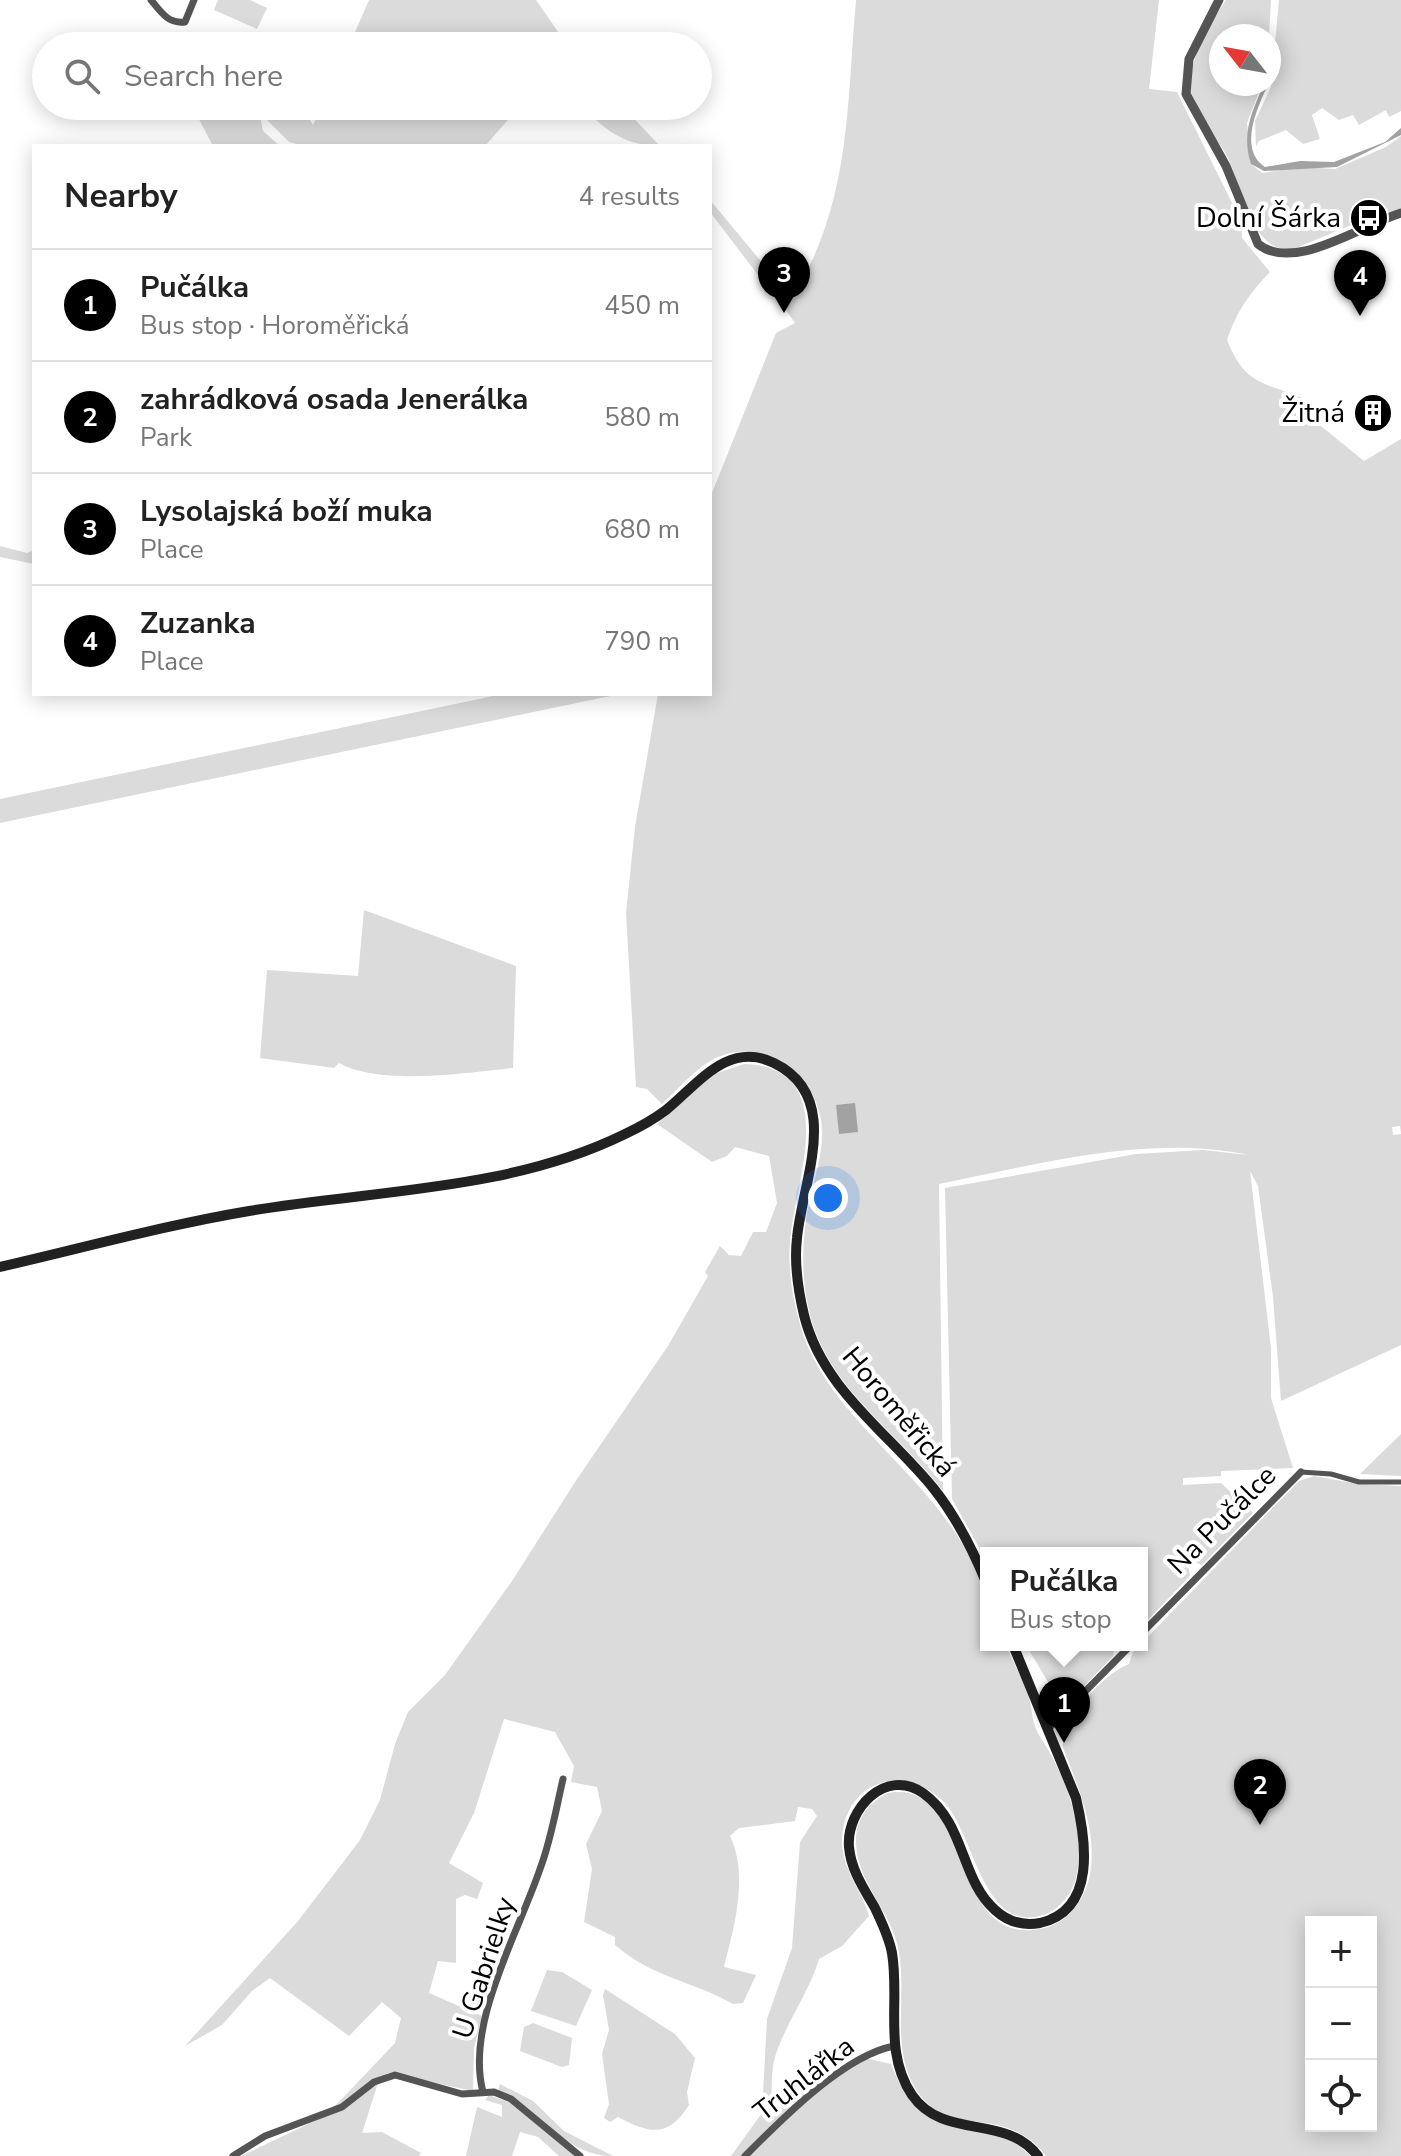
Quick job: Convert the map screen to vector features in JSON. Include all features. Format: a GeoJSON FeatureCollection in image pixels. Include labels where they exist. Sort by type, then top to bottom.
{"type":"FeatureCollection","features":[{"type":"Feature","properties":{"kind":"main road","name":"Horoměřická"},"geometry":{"type":"LineString","coordinates":[[0,1267],[248,1211],[412,1190],[522,1169],[605,1144],[634,1130],[667,1109],[710,1069],[734,1059],[764,1060],[796,1080],[815,1121],[815,1144],[796,1246],[798,1284],[812,1339],[854,1405],[932,1487],[956,1519],[980,1569]]}},
{"type":"Feature","properties":{"kind":"main road"},"geometry":{"type":"LineString","coordinates":[[1016,1651],[1076,1798],[1085,1858],[1080,1887],[1067,1907],[1055,1917],[1023,1924],[995,1910],[982,1892],[950,1819],[917,1789],[898,1785],[876,1791],[853,1820],[851,1857],[892,1952],[894,2046],[905,2083],[930,2115],[952,2124],[1009,2133],[1023,2140],[1038,2156]]}},
{"type":"Feature","properties":{"kind":"street"},"geometry":{"type":"LineString","coordinates":[[151,0],[165,17],[177,23],[185,22],[194,0]]}},
{"type":"Feature","properties":{"kind":"street"},"geometry":{"type":"LineString","coordinates":[[1219,0],[1189,59],[1186,94],[1226,166],[1258,244],[1284,256],[1305,252],[1401,213]]}},
{"type":"Feature","properties":{"kind":"street"},"geometry":{"type":"LineString","coordinates":[[1301,1472],[1331,1474],[1359,1482],[1401,1482]]}},
{"type":"Feature","properties":{"kind":"street","name":"Na Pučálce"},"geometry":{"type":"LineString","coordinates":[[1148,1627],[1301,1472]]}},
{"type":"Feature","properties":{"kind":"street"},"geometry":{"type":"LineString","coordinates":[[1048,1729],[1125,1651]]}},
{"type":"Feature","properties":{"kind":"street","name":"U Gabrielky"},"geometry":{"type":"LineString","coordinates":[[483,2092],[477,2069],[479,2043],[488,2009],[542,1865],[563,1779]]}},
{"type":"Feature","properties":{"kind":"street","name":"Truhlářka"},"geometry":{"type":"LineString","coordinates":[[745,2156],[787,2112],[879,2049],[894,2046]]}},
{"type":"Feature","properties":{"kind":"street"},"geometry":{"type":"LineString","coordinates":[[233,2156],[265,2136],[342,2107],[386,2076],[395,2075],[462,2094],[483,2092],[511,2099],[580,2156]]}},
{"type":"Feature","properties":{"kind":"shaded area"},"geometry":{"type":"Polygon","coordinates":[[[218,0],[250,0],[267,8],[257,29],[214,10],[218,0]]]}},
{"type":"Feature","properties":{"kind":"shaded area"},"geometry":{"type":"Polygon","coordinates":[[[369,0],[536,0],[558,32],[355,32],[369,0]]]}},
{"type":"Feature","properties":{"kind":"shaded area"},"geometry":{"type":"Polygon","coordinates":[[[856,0],[1159,0],[1149,89],[1177,92],[1241,221],[1242,238],[1270,272],[1244,303],[1235,320],[1227,340],[1234,355],[1257,380],[1305,399],[1299,408],[1364,461],[1401,439],[1401,1134],[1401,1345],[1281,1401],[1273,1297],[1258,1186],[1250,1171],[1271,1348],[1271,1398],[1293,1468],[1221,1471],[1221,1476],[1183,1478],[1183,1485],[1221,1483],[1253,1513],[1202,1565],[1192,1561],[1188,1565],[1190,1576],[1148,1620],[1148,1547],[980,1549],[952,1499],[945,1188],[1136,1154],[1203,1150],[1249,1155],[1211,1149],[1133,1150],[1055,1160],[939,1184],[943,1491],[842,1379],[828,1359],[811,1319],[803,1250],[822,1130],[816,1102],[808,1087],[798,1074],[770,1056],[736,1052],[710,1061],[662,1104],[647,1089],[636,1087],[626,913],[635,827],[658,696],[712,696],[712,493],[776,333],[795,323],[785,309],[807,272],[823,235],[834,198],[847,122],[856,0]],[[1400,1126],[1392,1127],[1393,1135],[1401,1134],[1400,1126]]]}},
{"type":"Feature","properties":{"kind":"shaded area"},"geometry":{"type":"Polygon","coordinates":[[[1226,0],[1271,0],[1270,24],[1211,24],[1226,0]]]}},
{"type":"Feature","properties":{"kind":"shaded area"},"geometry":{"type":"Polygon","coordinates":[[[1279,0],[1401,0],[1401,111],[1389,117],[1386,110],[1359,125],[1353,115],[1339,120],[1322,108],[1312,115],[1320,139],[1303,144],[1286,130],[1259,141],[1256,146],[1255,121],[1267,96],[1281,96],[1281,24],[1277,24],[1279,0]]]}},
{"type":"Feature","properties":{"kind":"shaded area"},"geometry":{"type":"Polygon","coordinates":[[[1209,28],[1209,96],[1257,96],[1247,123],[1251,164],[1262,173],[1301,167],[1335,169],[1386,147],[1401,136],[1401,209],[1371,217],[1291,250],[1270,244],[1252,221],[1226,154],[1191,99],[1193,66],[1209,28]]]}},
{"type":"Feature","properties":{"kind":"shaded area"},"geometry":{"type":"Polygon","coordinates":[[[1259,96],[1263,96],[1251,140],[1257,160],[1265,167],[1300,161],[1334,162],[1385,142],[1401,128],[1401,135],[1337,167],[1264,171],[1251,164],[1248,153],[1252,113],[1259,96]]]}},
{"type":"Feature","properties":{"kind":"shaded area"},"geometry":{"type":"Polygon","coordinates":[[[199,120],[261,120],[263,131],[278,144],[212,144],[199,120]]]}},
{"type":"Feature","properties":{"kind":"shaded area"},"geometry":{"type":"Polygon","coordinates":[[[267,120],[310,120],[313,125],[315,120],[508,120],[487,144],[289,142],[267,120]]]}},
{"type":"Feature","properties":{"kind":"shaded area"},"geometry":{"type":"Polygon","coordinates":[[[596,120],[635,120],[658,144],[627,140],[596,120]]]}},
{"type":"Feature","properties":{"kind":"shaded area"},"geometry":{"type":"Polygon","coordinates":[[[712,202],[784,289],[764,283],[712,215],[712,202]]]}},
{"type":"Feature","properties":{"kind":"shaded area"},"geometry":{"type":"Polygon","coordinates":[[[0,546],[27,553],[32,551],[32,564],[0,557],[0,546]]]}},
{"type":"Feature","properties":{"kind":"shaded area"},"geometry":{"type":"Polygon","coordinates":[[[493,696],[610,696],[0,823],[0,799],[493,696]]]}},
{"type":"Feature","properties":{"kind":"shaded area"},"geometry":{"type":"Polygon","coordinates":[[[364,910],[516,966],[513,1068],[400,1076],[356,1070],[339,1063],[334,1068],[260,1058],[267,970],[358,976],[364,910]]]}},
{"type":"Feature","properties":{"kind":"shaded area"},"geometry":{"type":"Polygon","coordinates":[[[744,1064],[774,1070],[793,1084],[803,1104],[806,1129],[804,1156],[791,1233],[790,1265],[798,1317],[812,1356],[834,1391],[919,1486],[969,1556],[980,1584],[980,1651],[1009,1651],[1027,1692],[1036,1728],[1065,1785],[1079,1841],[1076,1878],[1069,1894],[1046,1914],[1025,1917],[1007,1911],[994,1897],[954,1816],[943,1801],[927,1789],[910,1782],[877,1784],[863,1793],[852,1806],[845,1822],[842,1843],[849,1872],[869,1916],[842,1946],[819,1959],[775,2057],[770,2114],[861,2057],[891,2064],[905,2092],[921,2110],[937,2120],[993,2133],[1011,2141],[1030,2156],[731,2156],[762,2113],[767,2019],[792,1948],[800,1842],[817,1816],[812,1809],[798,1807],[795,1821],[739,1828],[730,1836],[736,1851],[739,1884],[724,1967],[756,1975],[743,2003],[733,2004],[644,1965],[615,1945],[615,1937],[584,1922],[592,1869],[586,1844],[602,1811],[597,1787],[571,1782],[574,1766],[555,1732],[504,1719],[474,1813],[449,1863],[483,1883],[477,1899],[465,1895],[456,1899],[456,1963],[438,1961],[429,1993],[482,2016],[474,2048],[473,2091],[388,2073],[377,2086],[362,2133],[382,2132],[421,2153],[419,2156],[241,2156],[319,2119],[338,2103],[395,2043],[401,2018],[382,2002],[349,2036],[270,1978],[252,1991],[222,2025],[185,2046],[298,1921],[360,1840],[380,1800],[395,1744],[408,1712],[445,1675],[512,1581],[668,1346],[708,1276],[705,1272],[720,1246],[729,1255],[741,1256],[753,1232],[766,1232],[777,1203],[769,1156],[735,1147],[727,1156],[712,1162],[657,1124],[714,1074],[744,1064]]]}},
{"type":"Feature","properties":{"kind":"shaded area"},"geometry":{"type":"Polygon","coordinates":[[[855,1103],[858,1132],[839,1134],[836,1105],[855,1103]]]}},
{"type":"Feature","properties":{"kind":"shaded area"},"geometry":{"type":"Polygon","coordinates":[[[1401,1434],[1401,1476],[1360,1474],[1401,1434]]]}},
{"type":"Feature","properties":{"kind":"shaded area"},"geometry":{"type":"Polygon","coordinates":[[[1314,1476],[1358,1484],[1401,1486],[1401,2156],[1046,2156],[1031,2140],[1015,2131],[937,2111],[912,2083],[902,2046],[898,1947],[861,1868],[856,1840],[861,1818],[875,1801],[888,1793],[915,1795],[935,1810],[974,1890],[989,1913],[1011,1928],[1040,1929],[1053,1925],[1065,1918],[1082,1897],[1091,1865],[1088,1821],[1062,1745],[1079,1711],[1096,1688],[1129,1664],[1134,1651],[1148,1651],[1148,1637],[1299,1481],[1314,1476]]]}},
{"type":"Feature","properties":{"kind":"shaded area"},"geometry":{"type":"Polygon","coordinates":[[[1030,1651],[1114,1651],[1113,1656],[1073,1698],[1054,1692],[1030,1651]]]}},
{"type":"Feature","properties":{"kind":"shaded area"},"geometry":{"type":"Polygon","coordinates":[[[547,1970],[562,1972],[592,1990],[576,2026],[531,2011],[547,1970]]]}},
{"type":"Feature","properties":{"kind":"shaded area"},"geometry":{"type":"Polygon","coordinates":[[[605,1989],[675,2034],[695,2058],[687,2092],[689,2105],[666,2128],[649,2129],[618,2117],[610,2122],[604,2118],[609,2104],[602,2054],[609,2030],[603,1995],[605,1989]]]}},
{"type":"Feature","properties":{"kind":"shaded area"},"geometry":{"type":"Polygon","coordinates":[[[533,2023],[572,2038],[569,2065],[562,2067],[520,2051],[524,2027],[533,2023]]]}},
{"type":"Feature","properties":{"kind":"shaded area"},"geometry":{"type":"Polygon","coordinates":[[[500,2084],[533,2101],[564,2131],[613,2156],[580,2149],[529,2109],[498,2091],[500,2084]]]}},
{"type":"Feature","properties":{"kind":"shaded area"},"geometry":{"type":"Polygon","coordinates":[[[489,2095],[511,2103],[575,2156],[559,2156],[538,2137],[520,2132],[512,2156],[466,2156],[477,2107],[502,2117],[502,2105],[485,2100],[489,2095]]]}},
{"type":"Feature","properties":{"kind":"place","name":"Dolní Šárka"},"geometry":{"type":"Point","coordinates":[1369,218]}},
{"type":"Feature","properties":{"kind":"place","name":"Lysolajská boží muka"},"geometry":{"type":"Point","coordinates":[784,313]}},
{"type":"Feature","properties":{"kind":"place","name":"Zuzanka"},"geometry":{"type":"Point","coordinates":[1360,316]}},
{"type":"Feature","properties":{"kind":"place","name":"Žitná"},"geometry":{"type":"Point","coordinates":[1373,413]}},
{"type":"Feature","properties":{"kind":"place","name":"Pučálka"},"geometry":{"type":"Point","coordinates":[1064,1743]}},
{"type":"Feature","properties":{"kind":"place","name":"zahrádková osada Jenerálka"},"geometry":{"type":"Point","coordinates":[1260,1825]}}]}
